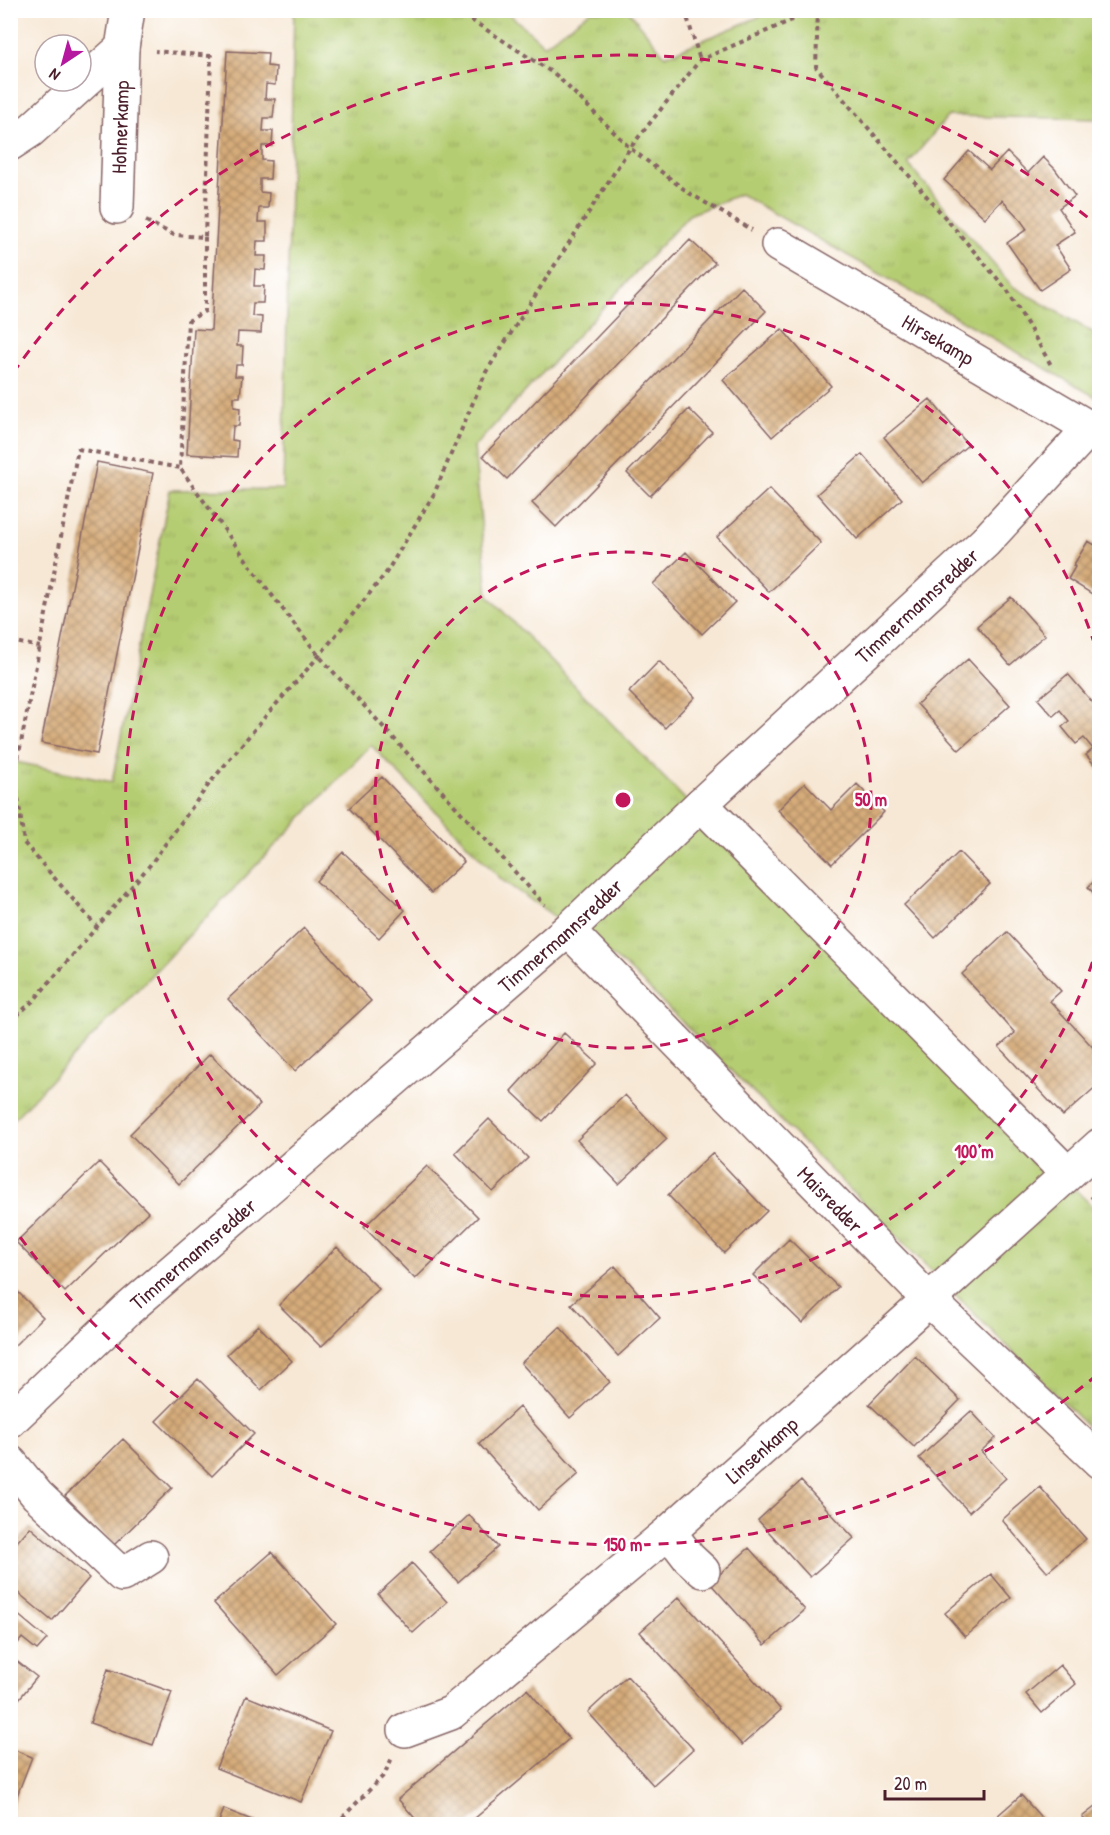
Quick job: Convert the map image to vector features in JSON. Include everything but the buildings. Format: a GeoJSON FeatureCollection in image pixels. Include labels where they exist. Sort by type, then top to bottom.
{"type":"FeatureCollection","features":[{"type":"Feature","properties":{"kind":"street","name":"Hohnerkamp"},"geometry":{"type":"LineString","coordinates":[[117,207],[122,48],[128,10]]}},
{"type":"Feature","properties":{"kind":"street","name":"Hohnerkamp"},"geometry":{"type":"LineString","coordinates":[[10,144],[30,131],[122,48]]}},
{"type":"Feature","properties":{"kind":"street","name":"Hirsekamp"},"geometry":{"type":"LineString","coordinates":[[778,245],[1094,431]]}},
{"type":"Feature","properties":{"kind":"street","name":"Timmermannsredder"},"geometry":{"type":"LineString","coordinates":[[10,1421],[127,1310],[568,930],[985,542],[1094,431]]}},
{"type":"Feature","properties":{"kind":"street"},"geometry":{"type":"LineString","coordinates":[[701,804],[1056,1162]]}},
{"type":"Feature","properties":{"kind":"street","name":"Maisredder"},"geometry":{"type":"LineString","coordinates":[[568,930],[929,1300],[1100,1462]]}},
{"type":"Feature","properties":{"kind":"street","name":"Linsenkamp"},"geometry":{"type":"LineString","coordinates":[[405,1730],[451,1713],[669,1532],[1100,1145]]}},
{"type":"Feature","properties":{"kind":"street"},"geometry":{"type":"LineString","coordinates":[[10,1462],[37,1495],[122,1575],[151,1557]]}},
{"type":"Feature","properties":{"kind":"street"},"geometry":{"type":"LineString","coordinates":[[669,1532],[689,1558],[703,1571]]}},
{"type":"Feature","properties":{"kind":"path"},"geometry":{"type":"LineString","coordinates":[[456,10],[556,75],[630,148],[689,193],[778,245]]}},
{"type":"Feature","properties":{"kind":"path"},"geometry":{"type":"LineString","coordinates":[[685,10],[700,60]]}},
{"type":"Feature","properties":{"kind":"path"},"geometry":{"type":"LineString","coordinates":[[10,1022],[35,999],[98,928],[150,865],[209,784],[319,656],[386,573],[434,494],[486,372],[630,148],[700,60],[817,10],[816,68],[1008,291],[1054,370]]}},
{"type":"Feature","properties":{"kind":"path"},"geometry":{"type":"LineString","coordinates":[[122,48],[211,56],[205,311],[188,321],[180,468],[319,656],[568,930]]}},
{"type":"Feature","properties":{"kind":"path"},"geometry":{"type":"LineString","coordinates":[[117,207],[174,235],[205,237]]}},
{"type":"Feature","properties":{"kind":"path"},"geometry":{"type":"LineString","coordinates":[[98,928],[24,843],[15,774],[78,449],[180,468]]}},
{"type":"Feature","properties":{"kind":"path"},"geometry":{"type":"LineString","coordinates":[[10,641],[40,647]]}},
{"type":"Feature","properties":{"kind":"path"},"geometry":{"type":"LineString","coordinates":[[336,1824],[384,1775],[405,1730]]}},
{"type":"Feature","properties":{"kind":"green space"},"geometry":{"type":"Polygon","coordinates":[[[294,11],[506,11],[544,45],[591,11],[629,11],[665,56],[773,11],[1099,11],[1099,119],[948,116],[908,164],[1012,286],[1099,336],[1099,399],[740,194],[689,215],[474,447],[488,596],[1050,1176],[1076,1190],[1099,1213],[1099,1438],[627,967],[502,880],[371,745],[11,1122],[11,761],[112,782],[170,490],[283,489],[294,11]]]}}]}
